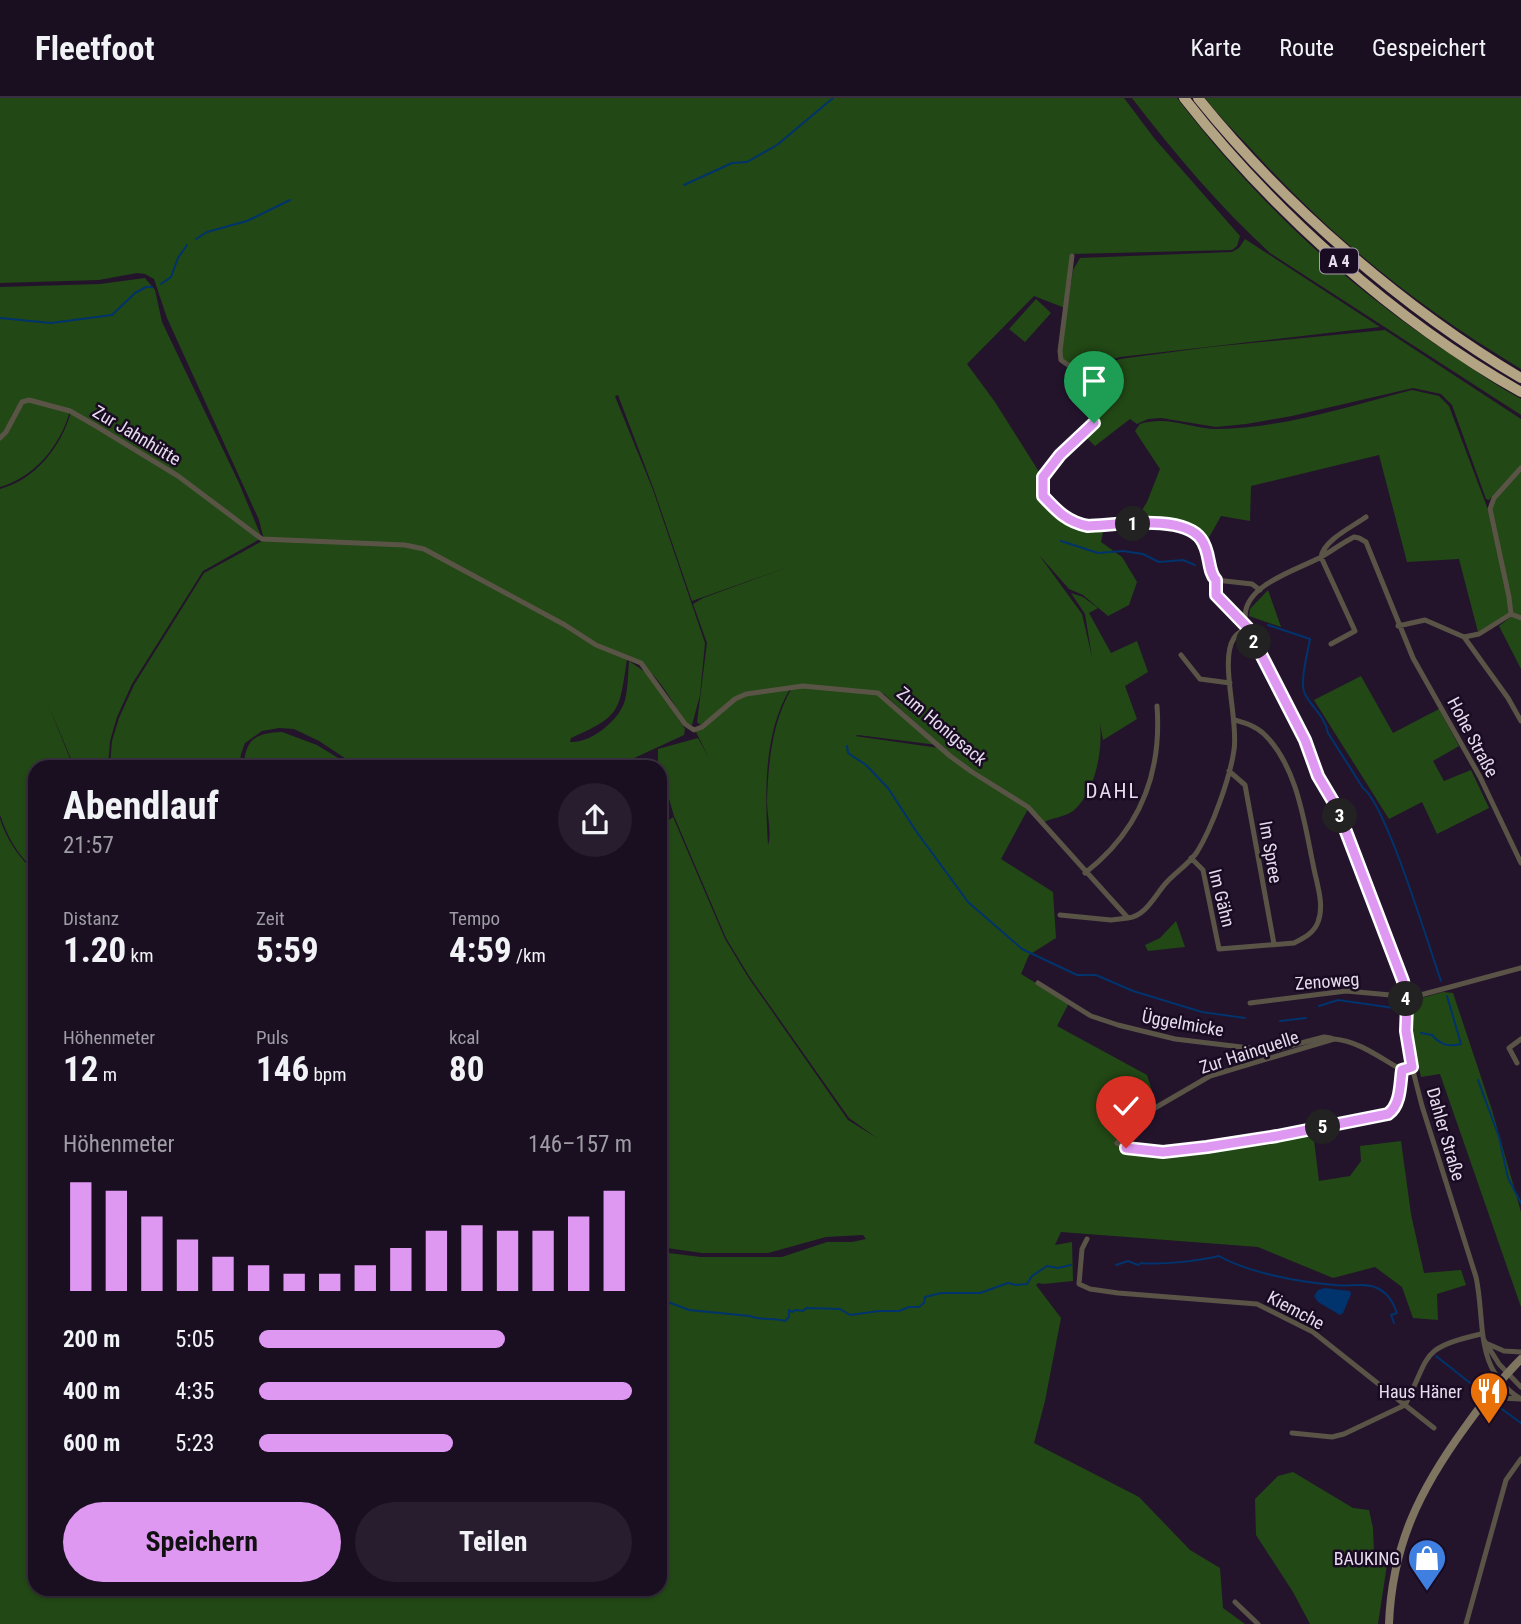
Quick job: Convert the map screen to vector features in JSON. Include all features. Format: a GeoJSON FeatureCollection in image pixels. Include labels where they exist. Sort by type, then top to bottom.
{"type":"FeatureCollection","features":[{"type":"Feature","properties":{"kind":"highway","name":"A 4"},"geometry":{"type":"LineString","coordinates":[[1184,98],[1283,209],[1353,274],[1473,365],[1521,392]]}},
{"type":"Feature","properties":{"kind":"highway","name":"A 4"},"geometry":{"type":"LineString","coordinates":[[1198,98],[1298,207],[1361,264],[1476,352],[1521,378]]}},
{"type":"Feature","properties":{"kind":"main road"},"geometry":{"type":"LineString","coordinates":[[1389,1624],[1395,1563],[1413,1512],[1431,1476],[1483,1402],[1521,1359]]}},
{"type":"Feature","properties":{"kind":"street","name":"Dahler Straße"},"geometry":{"type":"LineString","coordinates":[[1072,256],[1061,360],[1068,365],[1098,365],[1107,383],[1105,398],[1094,423],[1060,455],[1043,477],[1043,496],[1058,513],[1076,523],[1088,526],[1149,523],[1174,525],[1190,529],[1200,537],[1207,549],[1212,575],[1216,580],[1216,595],[1247,627],[1305,740],[1318,776],[1337,808],[1400,971],[1412,1067],[1476,1277],[1480,1297],[1481,1334],[1488,1362],[1504,1377]]}},
{"type":"Feature","properties":{"kind":"street","name":"Zur Jahnhütte"},"geometry":{"type":"LineString","coordinates":[[0,438],[22,402],[30,400],[70,411],[178,476],[262,539],[424,548],[565,625],[596,645],[640,663],[685,724],[694,730]]}},
{"type":"Feature","properties":{"kind":"street"},"geometry":{"type":"LineString","coordinates":[[1511,614],[1490,509],[1494,498],[1521,468]]}},
{"type":"Feature","properties":{"kind":"street"},"geometry":{"type":"LineString","coordinates":[[1331,644],[1355,631],[1321,557],[1322,552],[1328,544],[1366,517]]}},
{"type":"Feature","properties":{"kind":"street","name":"Hohe Straße"},"geometry":{"type":"LineString","coordinates":[[1321,557],[1354,537],[1366,542],[1398,626],[1480,777],[1521,863]]}},
{"type":"Feature","properties":{"kind":"street"},"geometry":{"type":"LineString","coordinates":[[1060,915],[1111,920],[1128,918],[1143,912],[1197,851],[1218,805],[1234,750],[1235,720],[1230,683],[1232,643],[1238,633],[1247,627],[1244,611],[1273,579],[1321,557]]}},
{"type":"Feature","properties":{"kind":"street"},"geometry":{"type":"LineString","coordinates":[[1216,580],[1252,584],[1261,590]]}},
{"type":"Feature","properties":{"kind":"street"},"geometry":{"type":"LineString","coordinates":[[1511,614],[1521,618]]}},
{"type":"Feature","properties":{"kind":"street"},"geometry":{"type":"LineString","coordinates":[[1464,637],[1479,634],[1511,614]]}},
{"type":"Feature","properties":{"kind":"street"},"geometry":{"type":"LineString","coordinates":[[1398,626],[1425,620],[1464,637],[1508,698],[1521,721]]}},
{"type":"Feature","properties":{"kind":"street"},"geometry":{"type":"LineString","coordinates":[[1181,655],[1200,679],[1230,683]]}},
{"type":"Feature","properties":{"kind":"street","name":"Zum Honigsack"},"geometry":{"type":"LineString","coordinates":[[694,730],[702,727],[735,699],[746,694],[803,685],[878,693],[961,764],[1028,807],[1128,918]]}},
{"type":"Feature","properties":{"kind":"street"},"geometry":{"type":"LineString","coordinates":[[1085,873],[1106,856],[1129,828],[1145,798],[1155,756],[1157,706]]}},
{"type":"Feature","properties":{"kind":"street"},"geometry":{"type":"LineString","coordinates":[[1235,720],[1263,733],[1282,759],[1297,795],[1318,892],[1321,912],[1311,933],[1294,943],[1274,944]]}},
{"type":"Feature","properties":{"kind":"street","name":"Im Spree"},"geometry":{"type":"LineString","coordinates":[[1229,771],[1244,785],[1274,944]]}},
{"type":"Feature","properties":{"kind":"street","name":"Im Gähn"},"geometry":{"type":"LineString","coordinates":[[1191,858],[1203,870],[1220,948],[1274,944]]}},
{"type":"Feature","properties":{"kind":"street","name":"Zenoweg"},"geometry":{"type":"LineString","coordinates":[[1250,1003],[1346,991],[1413,997],[1521,968]]}},
{"type":"Feature","properties":{"kind":"street","name":"Üggelmicke"},"geometry":{"type":"LineString","coordinates":[[1038,983],[1091,1016],[1174,1039],[1278,1049],[1324,1037],[1334,1039]]}},
{"type":"Feature","properties":{"kind":"street"},"geometry":{"type":"LineString","coordinates":[[1334,1039],[1358,1045],[1402,1070],[1412,1067]]}},
{"type":"Feature","properties":{"kind":"street","name":"Zur Hainquelle"},"geometry":{"type":"LineString","coordinates":[[1334,1039],[1210,1076],[1148,1112],[1117,1143],[1126,1148],[1163,1152],[1277,1136],[1388,1114],[1393,1111],[1397,1101],[1402,1070]]}},
{"type":"Feature","properties":{"kind":"street"},"geometry":{"type":"LineString","coordinates":[[1517,1063],[1508,1048],[1521,1039]]}},
{"type":"Feature","properties":{"kind":"street","name":"Kiemche"},"geometry":{"type":"LineString","coordinates":[[1087,1239],[1082,1249],[1079,1284],[1090,1289],[1118,1293],[1256,1304],[1313,1332],[1434,1428]]}},
{"type":"Feature","properties":{"kind":"street","name":"Dahler Straße"},"geometry":{"type":"LineString","coordinates":[[1481,1334],[1504,1377]]}},
{"type":"Feature","properties":{"kind":"street"},"geometry":{"type":"LineString","coordinates":[[1292,1433],[1332,1437],[1405,1405],[1421,1366],[1433,1351],[1452,1341],[1481,1334]]}},
{"type":"Feature","properties":{"kind":"street"},"geometry":{"type":"LineString","coordinates":[[1485,1342],[1504,1351],[1521,1352]]}},
{"type":"Feature","properties":{"kind":"street"},"geometry":{"type":"LineString","coordinates":[[1504,1377],[1521,1387]]}},
{"type":"Feature","properties":{"kind":"street"},"geometry":{"type":"LineString","coordinates":[[1504,1377],[1520,1399]]}},
{"type":"Feature","properties":{"kind":"street"},"geometry":{"type":"LineString","coordinates":[[1483,1402],[1502,1398],[1520,1399]]}},
{"type":"Feature","properties":{"kind":"street"},"geometry":{"type":"LineString","coordinates":[[1466,1624],[1506,1480],[1521,1459]]}},
{"type":"Feature","properties":{"kind":"street"},"geometry":{"type":"LineString","coordinates":[[1235,1602],[1258,1624]]}},
{"type":"Feature","properties":{"kind":"green space"},"geometry":{"type":"Polygon","coordinates":[[[0,98],[1124,98],[1154,138],[1240,236],[1237,246],[1232,250],[1071,254],[1065,308],[1034,296],[967,364],[995,402],[1041,475],[1041,497],[1067,521],[1104,527],[1101,542],[1122,557],[1137,582],[1129,605],[1108,616],[1083,595],[1069,589],[1039,555],[1082,614],[1092,657],[1085,614],[1071,593],[1083,597],[1098,608],[1089,613],[1111,653],[1137,641],[1148,672],[1125,686],[1137,719],[1103,740],[1100,724],[1099,759],[1092,783],[1081,803],[1066,815],[1042,823],[1028,806],[972,771],[884,694],[878,692],[802,685],[745,692],[700,725],[697,722],[707,643],[693,604],[791,566],[692,601],[654,490],[618,395],[615,396],[616,399],[653,490],[705,643],[700,695],[692,725],[686,723],[654,676],[646,668],[627,659],[622,691],[615,710],[600,724],[571,738],[570,742],[578,742],[595,735],[617,715],[625,700],[629,661],[648,674],[685,729],[684,735],[630,760],[348,760],[294,729],[279,728],[262,731],[245,743],[240,760],[110,760],[112,741],[119,718],[134,685],[204,573],[264,540],[259,520],[167,318],[154,279],[137,273],[99,280],[0,283],[0,98]]]}},
{"type":"Feature","properties":{"kind":"green space"},"geometry":{"type":"Polygon","coordinates":[[[1132,98],[1177,98],[1239,172],[1304,239],[1413,329],[1521,399],[1521,415],[1270,253],[1198,178],[1132,98]]]}},
{"type":"Feature","properties":{"kind":"green space"},"geometry":{"type":"Polygon","coordinates":[[[1205,98],[1521,98],[1521,369],[1447,321],[1378,270],[1314,213],[1205,98]]]}},
{"type":"Feature","properties":{"kind":"green space"},"geometry":{"type":"Polygon","coordinates":[[[1245,239],[1380,327],[1120,357],[1098,364],[1068,364],[1063,359],[1061,351],[1073,270],[1080,258],[1232,252],[1239,248],[1245,239]]]}},
{"type":"Feature","properties":{"kind":"green space"},"geometry":{"type":"Polygon","coordinates":[[[145,278],[155,290],[162,322],[239,483],[261,536],[143,453],[72,413],[43,402],[21,401],[5,432],[0,436],[0,287],[100,284],[145,278]]]}},
{"type":"Feature","properties":{"kind":"green space"},"geometry":{"type":"Polygon","coordinates":[[[1036,299],[1051,313],[1025,342],[1009,329],[1036,299]]]}},
{"type":"Feature","properties":{"kind":"green space"},"geometry":{"type":"Polygon","coordinates":[[[1385,330],[1521,419],[1521,466],[1489,500],[1486,499],[1452,405],[1441,394],[1413,388],[1246,424],[1216,427],[1161,418],[1148,419],[1137,424],[1130,419],[1095,446],[1084,435],[1097,418],[1106,399],[1108,385],[1104,364],[1120,359],[1210,347],[1385,330]]]}},
{"type":"Feature","properties":{"kind":"green space"},"geometry":{"type":"Polygon","coordinates":[[[1412,390],[1439,396],[1449,406],[1487,507],[1508,598],[1509,614],[1478,632],[1459,559],[1407,562],[1379,455],[1251,486],[1250,521],[1221,516],[1207,541],[1182,527],[1134,523],[1147,502],[1160,469],[1135,431],[1140,424],[1160,421],[1218,429],[1267,425],[1412,390]]]}},
{"type":"Feature","properties":{"kind":"green space"},"geometry":{"type":"Polygon","coordinates":[[[30,401],[70,411],[66,424],[53,448],[35,468],[0,487],[0,439],[22,403],[30,401]]]}},
{"type":"Feature","properties":{"kind":"green space"},"geometry":{"type":"Polygon","coordinates":[[[71,412],[178,476],[260,539],[203,571],[132,684],[117,717],[110,741],[108,760],[71,760],[48,704],[71,760],[28,760],[28,863],[14,845],[0,815],[0,489],[25,478],[36,469],[54,449],[71,412]]]}},
{"type":"Feature","properties":{"kind":"green space"},"geometry":{"type":"Polygon","coordinates":[[[1521,471],[1521,616],[1513,614],[1491,509],[1495,499],[1521,471]]]}},
{"type":"Feature","properties":{"kind":"green space"},"geometry":{"type":"Polygon","coordinates":[[[1268,590],[1281,627],[1249,616],[1250,609],[1268,590]]]}},
{"type":"Feature","properties":{"kind":"green space"},"geometry":{"type":"Polygon","coordinates":[[[1512,616],[1521,619],[1521,669],[1499,626],[1512,616]]]}},
{"type":"Feature","properties":{"kind":"green space"},"geometry":{"type":"Polygon","coordinates":[[[1361,676],[1393,733],[1439,709],[1459,746],[1433,761],[1444,781],[1471,770],[1489,808],[1437,834],[1422,802],[1389,819],[1314,700],[1361,676]]]}},
{"type":"Feature","properties":{"kind":"green space"},"geometry":{"type":"Polygon","coordinates":[[[792,688],[877,694],[937,745],[855,736],[939,748],[1028,809],[1001,859],[1053,892],[1056,938],[1029,955],[1021,974],[1069,1003],[1057,1026],[1147,1075],[1157,1106],[1116,1143],[1135,1150],[1184,1153],[1313,1132],[1319,1181],[1350,1176],[1361,1161],[1360,1146],[1401,1141],[1411,1214],[1424,1273],[1461,1270],[1466,1285],[1437,1294],[1438,1320],[1413,1318],[1402,1287],[1375,1267],[1333,1278],[1258,1247],[1061,1232],[1055,1245],[1072,1242],[1073,1281],[1036,1285],[1061,1318],[1034,1443],[1139,1497],[1190,1550],[1220,1568],[1223,1608],[1245,1624],[0,1624],[0,819],[14,848],[28,865],[28,1596],[667,1596],[667,1253],[701,1257],[782,1257],[827,1242],[866,1239],[863,1235],[826,1237],[768,1253],[702,1253],[667,1248],[667,822],[673,817],[725,939],[748,977],[848,1120],[877,1138],[849,1118],[749,976],[726,938],[674,816],[667,792],[667,760],[658,760],[658,749],[698,738],[709,758],[696,732],[736,699],[790,689],[781,707],[770,745],[766,805],[768,845],[770,758],[780,714],[792,688]]]}},
{"type":"Feature","properties":{"kind":"green space"},"geometry":{"type":"Polygon","coordinates":[[[282,732],[317,745],[341,760],[245,760],[250,744],[265,734],[282,732]]]}},
{"type":"Feature","properties":{"kind":"green space"},"geometry":{"type":"Polygon","coordinates":[[[1176,921],[1185,947],[1148,951],[1145,945],[1160,938],[1176,921]]]}},
{"type":"Feature","properties":{"kind":"green space"},"geometry":{"type":"Polygon","coordinates":[[[1443,992],[1453,993],[1492,1110],[1521,1212],[1521,1307],[1440,1074],[1421,1077],[1410,1028],[1415,1000],[1443,992]]]}},
{"type":"Feature","properties":{"kind":"green space"},"geometry":{"type":"Polygon","coordinates":[[[1293,1472],[1353,1508],[1369,1510],[1374,1555],[1388,1558],[1378,1624],[1310,1624],[1256,1535],[1255,1499],[1278,1476],[1293,1472]]]}},
{"type":"Feature","properties":{"kind":"water"},"geometry":{"type":"Polygon","coordinates":[[[1325,1288],[1350,1291],[1340,1315],[1318,1302],[1314,1296],[1318,1290],[1325,1288]]]}},
{"type":"Feature","properties":{"kind":"waterway"},"geometry":{"type":"LineString","coordinates":[[684,185],[732,163],[747,162],[777,145],[833,98]]}},
{"type":"Feature","properties":{"kind":"waterway"},"geometry":{"type":"LineString","coordinates":[[196,239],[207,232],[247,221],[290,200]]}},
{"type":"Feature","properties":{"kind":"waterway"},"geometry":{"type":"LineString","coordinates":[[161,284],[171,277],[178,258],[187,245]]}},
{"type":"Feature","properties":{"kind":"waterway"},"geometry":{"type":"LineString","coordinates":[[0,318],[51,323],[112,315],[135,293],[152,287]]}},
{"type":"Feature","properties":{"kind":"waterway"},"geometry":{"type":"LineString","coordinates":[[1061,541],[1098,553],[1123,551],[1143,554],[1159,562],[1183,560],[1195,565]]}},
{"type":"Feature","properties":{"kind":"waterway"},"geometry":{"type":"LineString","coordinates":[[1268,625],[1310,639],[1303,689],[1383,820],[1395,847],[1441,981]]}},
{"type":"Feature","properties":{"kind":"waterway"},"geometry":{"type":"LineString","coordinates":[[847,746],[848,753],[866,765],[888,788],[968,902],[1022,949],[1077,975],[1096,975],[1133,991],[1202,1012],[1245,1018]]}},
{"type":"Feature","properties":{"kind":"waterway"},"geometry":{"type":"LineString","coordinates":[[1421,1033],[1432,1035],[1445,1044],[1461,1044],[1447,996]]}},
{"type":"Feature","properties":{"kind":"waterway"},"geometry":{"type":"LineString","coordinates":[[1319,1006],[1338,1000],[1394,1008]]}},
{"type":"Feature","properties":{"kind":"waterway"},"geometry":{"type":"LineString","coordinates":[[1280,1021],[1306,1018]]}},
{"type":"Feature","properties":{"kind":"waterway"},"geometry":{"type":"LineString","coordinates":[[1478,1080],[1499,1137],[1508,1178],[1521,1203]]}},
{"type":"Feature","properties":{"kind":"waterway"},"geometry":{"type":"LineString","coordinates":[[1116,1265],[1128,1261],[1138,1265],[1219,1256],[1259,1272],[1290,1279],[1334,1285],[1372,1286],[1384,1292],[1392,1302],[1397,1313],[1391,1315],[1394,1323]]}},
{"type":"Feature","properties":{"kind":"waterway"},"geometry":{"type":"LineString","coordinates":[[667,1302],[689,1310],[785,1321],[789,1317],[789,1310],[803,1311],[806,1308],[840,1309],[850,1315],[899,1311],[919,1307],[924,1303],[925,1297],[941,1293],[980,1293],[1008,1283],[1027,1284],[1032,1276],[1047,1266],[1058,1268],[1071,1265]]}},
{"type":"Feature","properties":{"kind":"waterway"},"geometry":{"type":"LineString","coordinates":[[1436,1356],[1479,1390]]}},
{"type":"Feature","properties":{"kind":"waterway"},"geometry":{"type":"LineString","coordinates":[[1495,1404],[1521,1423]]}},
{"type":"Feature","properties":{"kind":"place","name":"Haus Häner"},"geometry":{"type":"Point","coordinates":[1489,1425]}},
{"type":"Feature","properties":{"kind":"place","name":"BAUKING"},"geometry":{"type":"Point","coordinates":[1427,1592]}},
{"type":"Feature","properties":{"kind":"district","name":"DAHL"},"geometry":{"type":"Point","coordinates":[1113,791]}},
{"type":"Feature","properties":{"kind":"route"},"geometry":{"type":"LineString","coordinates":[[1094,423],[1060,455],[1043,477],[1043,496],[1058,513],[1076,523],[1088,526],[1149,523],[1174,525],[1190,529],[1203,542],[1209,553],[1212,575],[1216,580],[1216,595],[1247,627],[1305,740],[1318,776],[1337,808],[1403,981],[1407,1005],[1407,1042],[1412,1067],[1402,1070],[1396,1106],[1388,1114],[1207,1147],[1163,1152],[1126,1148]]}}]}
